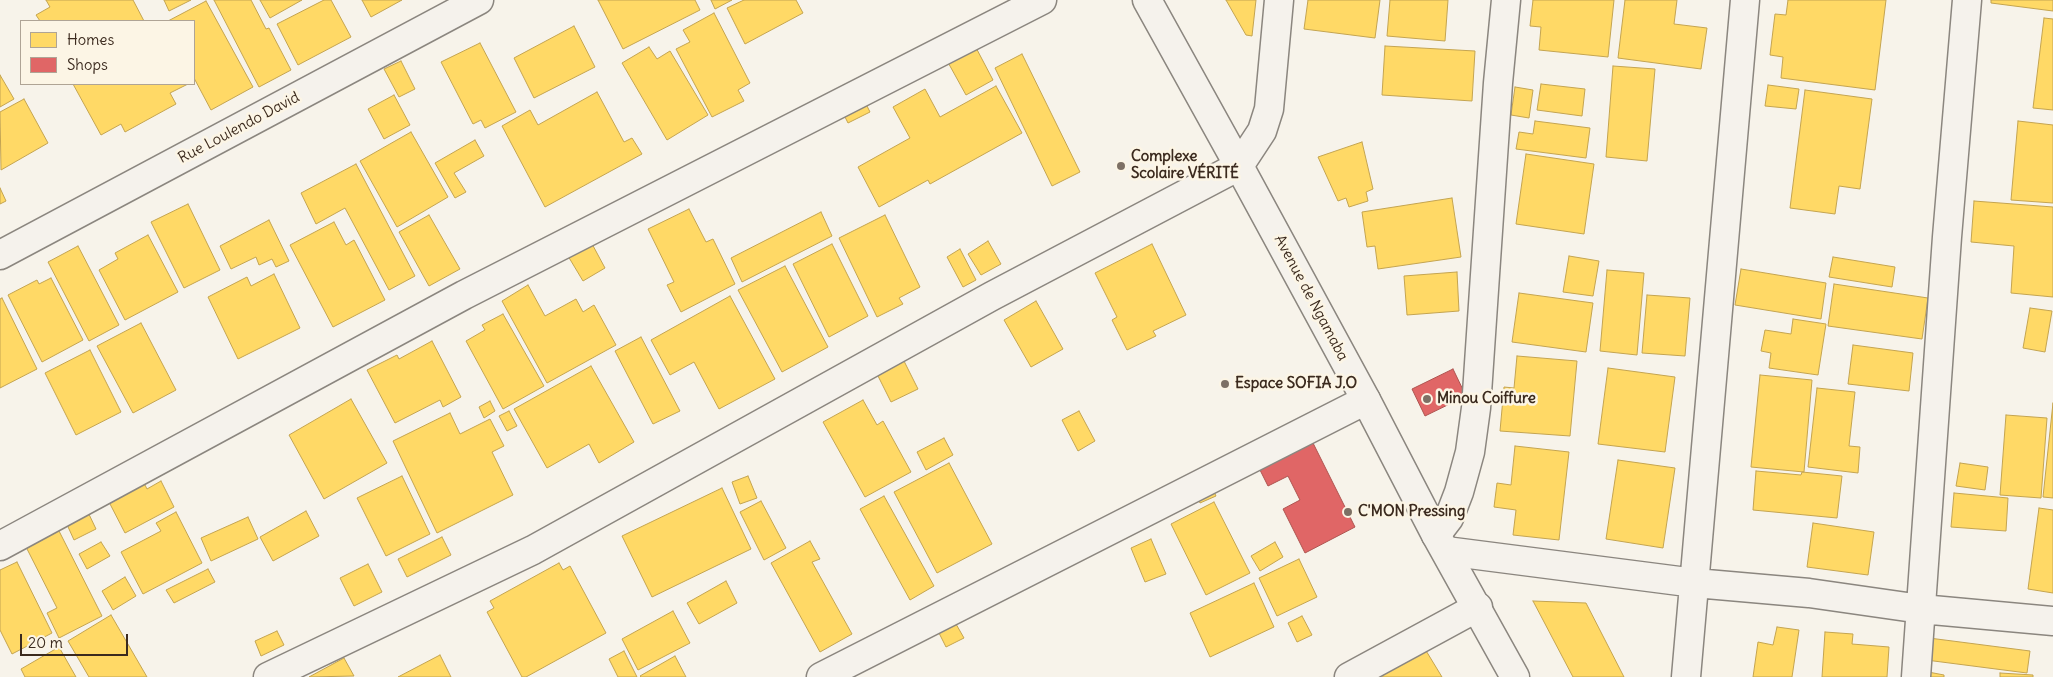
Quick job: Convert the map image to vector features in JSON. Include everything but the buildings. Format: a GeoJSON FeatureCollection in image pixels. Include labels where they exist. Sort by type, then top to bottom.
{"type":"FeatureCollection","features":[{"type":"Feature","properties":{"kind":"street","name":"Rue Loulendo David"},"geometry":{"type":"LineString","coordinates":[[0,255],[479,0]]}},
{"type":"Feature","properties":{"kind":"street"},"geometry":{"type":"LineString","coordinates":[[0,546],[464,294],[1042,0]]}},
{"type":"Feature","properties":{"kind":"street","name":"Avenue de Ngamaba"},"geometry":{"type":"LineString","coordinates":[[1147,0],[1239,166],[1515,677]]}},
{"type":"Feature","properties":{"kind":"street"},"geometry":{"type":"LineString","coordinates":[[268,677],[533,550],[992,296],[1239,166],[1262,131],[1268,109],[1279,0]]}},
{"type":"Feature","properties":{"kind":"street"},"geometry":{"type":"LineString","coordinates":[[1506,0],[1498,83],[1476,408],[1470,452],[1459,492],[1441,543],[1695,583],[1809,593],[1921,609],[2053,621]]}},
{"type":"Feature","properties":{"kind":"street"},"geometry":{"type":"LineString","coordinates":[[1686,677],[1745,0]]}},
{"type":"Feature","properties":{"kind":"street"},"geometry":{"type":"LineString","coordinates":[[1916,677],[1946,247],[1968,0]]}},
{"type":"Feature","properties":{"kind":"street"},"geometry":{"type":"LineString","coordinates":[[820,677],[1366,400]]}},
{"type":"Feature","properties":{"kind":"street"},"geometry":{"type":"LineString","coordinates":[[1349,677],[1478,607]]}},
{"type":"Feature","properties":{"kind":"place","name":"Complexe Scolaire VÉRITÉ"},"geometry":{"type":"Point","coordinates":[1121,166]}},
{"type":"Feature","properties":{"kind":"place","name":"Espace SOFIA J.O"},"geometry":{"type":"Point","coordinates":[1225,384]}},
{"type":"Feature","properties":{"kind":"place","name":"Minou Coiffure"},"geometry":{"type":"Point","coordinates":[1427,399]}},
{"type":"Feature","properties":{"kind":"place","name":"C'MON Pressing"},"geometry":{"type":"Point","coordinates":[1348,512]}}]}
